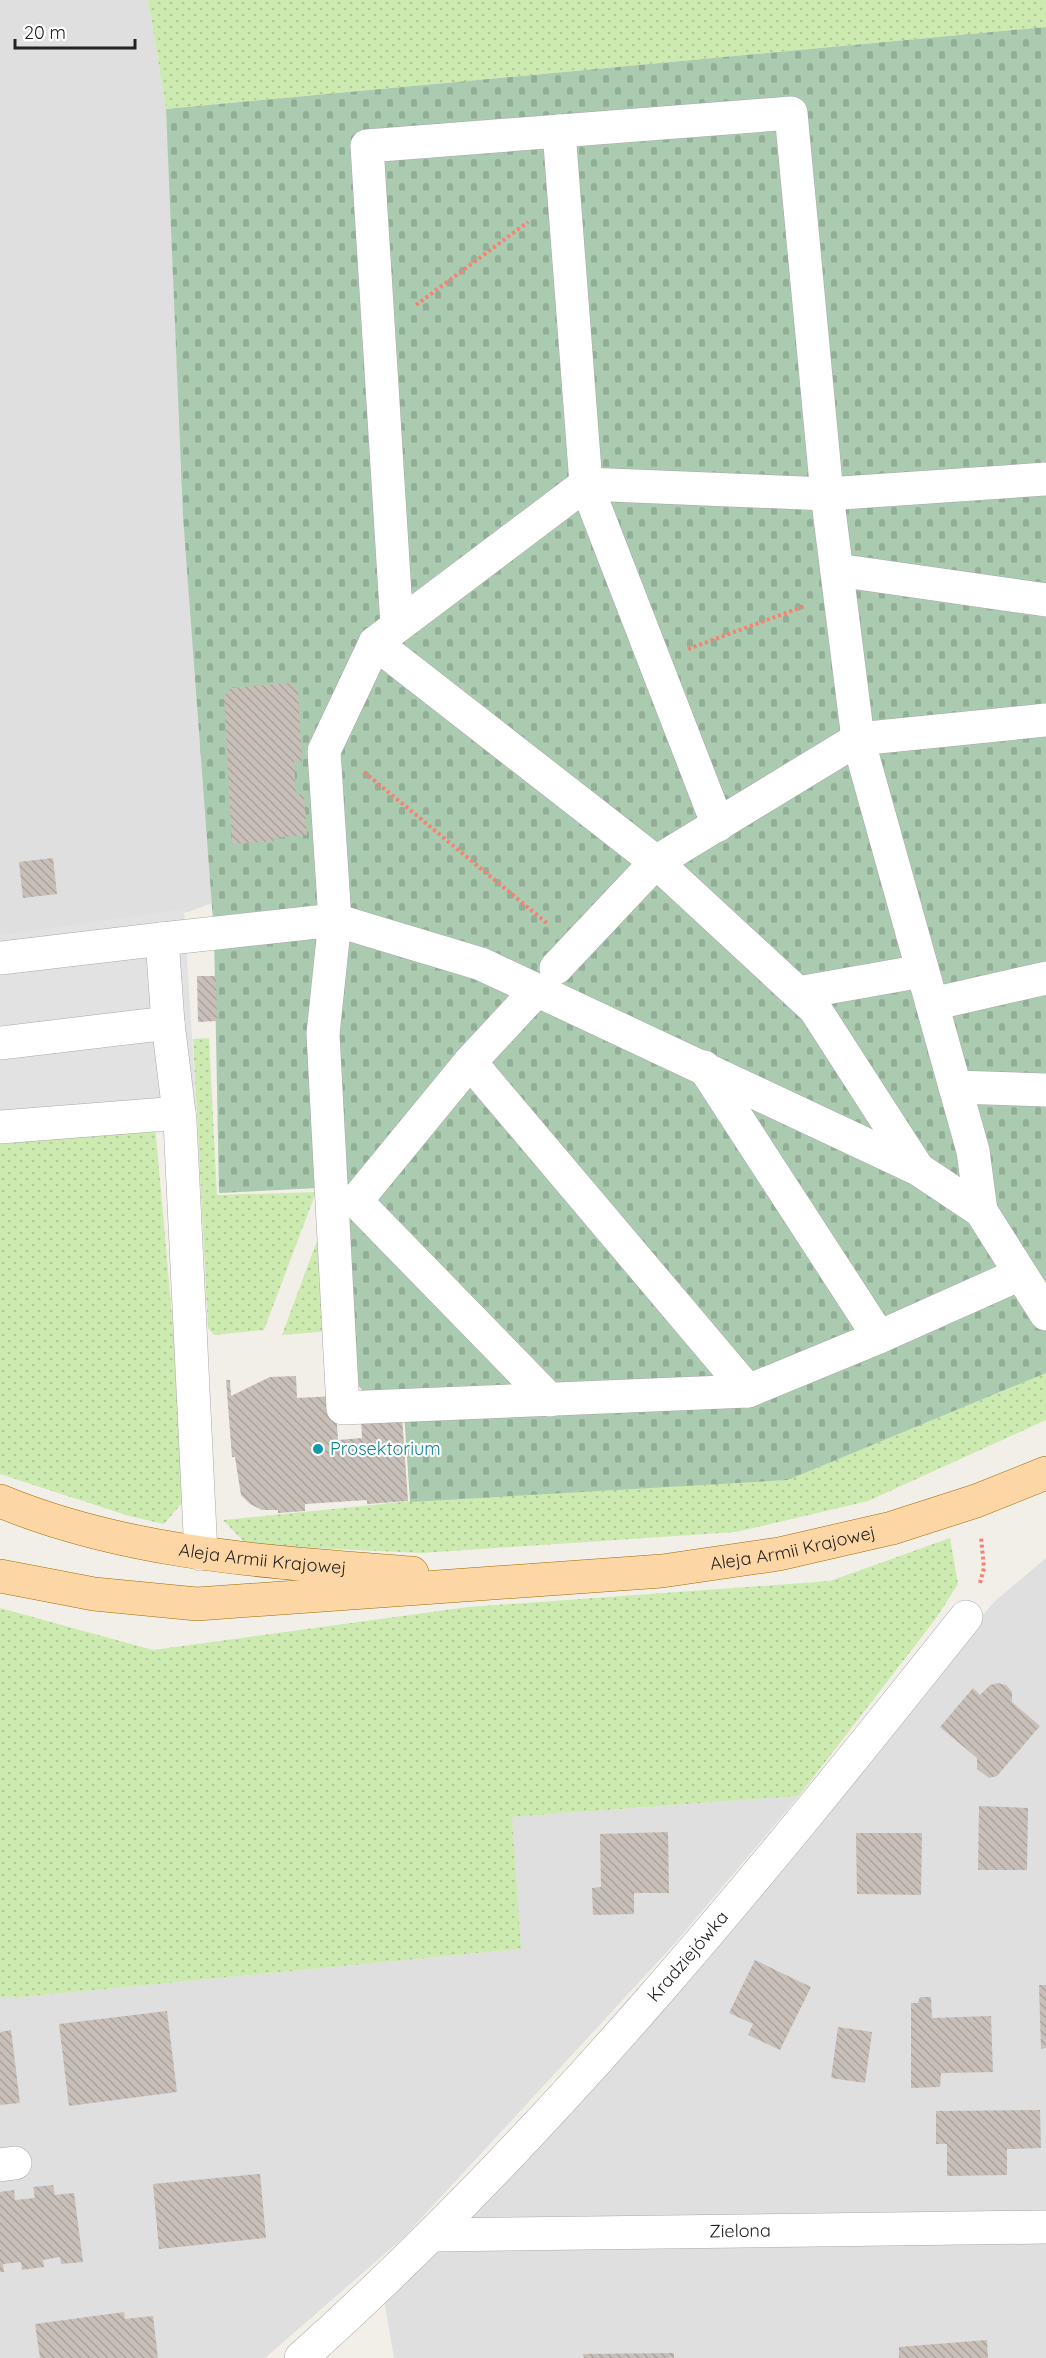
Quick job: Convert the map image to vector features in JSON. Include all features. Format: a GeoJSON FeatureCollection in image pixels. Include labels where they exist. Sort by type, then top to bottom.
{"type":"FeatureCollection","features":[{"type":"Feature","properties":{"kind":"main road","name":"Aleja Armii Krajowej"},"geometry":{"type":"LineString","coordinates":[[0,1576],[94,1594],[197,1604],[662,1571],[778,1554],[892,1528],[976,1501],[1046,1473]]}},
{"type":"Feature","properties":{"kind":"main road","name":"Aleja Armii Krajowej"},"geometry":{"type":"LineString","coordinates":[[0,1502],[37,1516],[201,1554],[531,1582]]}},
{"type":"Feature","properties":{"kind":"street"},"geometry":{"type":"LineString","coordinates":[[918,1169],[814,1009],[656,862],[386,635],[379,332],[367,146],[791,113],[827,494],[858,739],[973,1151],[981,1211]]}},
{"type":"Feature","properties":{"kind":"street"},"geometry":{"type":"LineString","coordinates":[[559,131],[586,484],[718,825]]}},
{"type":"Feature","properties":{"kind":"street"},"geometry":{"type":"LineString","coordinates":[[1030,1276],[748,1391],[343,1408],[345,1201],[323,1034],[335,920],[324,751],[386,635],[586,484],[827,494],[1046,479]]}},
{"type":"Feature","properties":{"kind":"street"},"geometry":{"type":"LineString","coordinates":[[838,582],[1046,600]]}},
{"type":"Feature","properties":{"kind":"street"},"geometry":{"type":"LineString","coordinates":[[345,1201],[656,862],[858,739],[1046,720]]}},
{"type":"Feature","properties":{"kind":"street"},"geometry":{"type":"LineString","coordinates":[[0,958],[335,920],[481,964],[556,969],[704,1067],[918,1169],[981,1211],[1030,1276],[1046,1314]]}},
{"type":"Feature","properties":{"kind":"street"},"geometry":{"type":"LineString","coordinates":[[162,939],[168,1023],[179,1113],[201,1554]]}},
{"type":"Feature","properties":{"kind":"street"},"geometry":{"type":"LineString","coordinates":[[798,993],[922,971]]}},
{"type":"Feature","properties":{"kind":"street"},"geometry":{"type":"LineString","coordinates":[[932,1004],[1046,978]]}},
{"type":"Feature","properties":{"kind":"street"},"geometry":{"type":"LineString","coordinates":[[0,1043],[168,1023]]}},
{"type":"Feature","properties":{"kind":"street"},"geometry":{"type":"LineString","coordinates":[[471,1062],[748,1391]]}},
{"type":"Feature","properties":{"kind":"street"},"geometry":{"type":"LineString","coordinates":[[704,1067],[879,1337]]}},
{"type":"Feature","properties":{"kind":"street"},"geometry":{"type":"LineString","coordinates":[[955,1088],[1046,1090]]}},
{"type":"Feature","properties":{"kind":"street"},"geometry":{"type":"LineString","coordinates":[[0,1126],[179,1113]]}},
{"type":"Feature","properties":{"kind":"street"},"geometry":{"type":"LineString","coordinates":[[345,1201],[550,1400]]}},
{"type":"Feature","properties":{"kind":"street","name":"Kradziejówka"},"geometry":{"type":"LineString","coordinates":[[302,2358],[434,2235],[545,2120],[790,1838],[966,1617]]}},
{"type":"Feature","properties":{"kind":"street","name":"Zielona"},"geometry":{"type":"LineString","coordinates":[[434,2235],[1046,2227]]}},
{"type":"Feature","properties":{"kind":"path"},"geometry":{"type":"LineString","coordinates":[[379,332],[564,194]]}},
{"type":"Feature","properties":{"kind":"path"},"geometry":{"type":"LineString","coordinates":[[655,662],[838,582]]}},
{"type":"Feature","properties":{"kind":"path"},"geometry":{"type":"LineString","coordinates":[[328,742],[556,969]]}},
{"type":"Feature","properties":{"kind":"path"},"geometry":{"type":"LineString","coordinates":[[966,1617],[978,1593],[984,1568],[976,1501]]}},
{"type":"Feature","properties":{"kind":"shaded area"},"geometry":{"type":"Polygon","coordinates":[[[0,0],[148,0],[166,109],[212,903],[188,912],[0,936],[0,0]]]}},
{"type":"Feature","properties":{"kind":"shaded area"},"geometry":{"type":"Polygon","coordinates":[[[184,909],[197,1117],[0,1143],[0,935],[184,909]]]}},
{"type":"Feature","properties":{"kind":"shaded area"},"geometry":{"type":"Polygon","coordinates":[[[1046,1558],[1046,2358],[394,2358],[380,2276],[504,2173],[995,1601],[1046,1558]]]}},
{"type":"Feature","properties":{"kind":"shaded area"},"geometry":{"type":"Polygon","coordinates":[[[799,1796],[676,1942],[404,2237],[265,2358],[0,2358],[0,1997],[23,1997],[520,1949],[512,1817],[799,1796]]]}},
{"type":"Feature","properties":{"kind":"green space"},"geometry":{"type":"Polygon","coordinates":[[[148,0],[1046,0],[1046,27],[166,109],[148,0]]]}},
{"type":"Feature","properties":{"kind":"green space"},"geometry":{"type":"Polygon","coordinates":[[[1046,27],[1046,1373],[788,1480],[410,1502],[403,1397],[369,1399],[358,1385],[318,1188],[219,1193],[214,934],[183,516],[166,109],[1046,27]]]}},
{"type":"Feature","properties":{"kind":"green space"},"geometry":{"type":"Polygon","coordinates":[[[209,1038],[217,1195],[316,1192],[264,1330],[214,1335],[208,1328],[193,1039],[209,1038]]]}},
{"type":"Feature","properties":{"kind":"green space"},"geometry":{"type":"Polygon","coordinates":[[[155,1124],[188,1496],[164,1524],[129,1516],[0,1474],[0,1143],[155,1124]]]}},
{"type":"Feature","properties":{"kind":"green space"},"geometry":{"type":"Polygon","coordinates":[[[322,1227],[330,1331],[282,1335],[322,1227]]]}},
{"type":"Feature","properties":{"kind":"green space"},"geometry":{"type":"Polygon","coordinates":[[[1046,1373],[1046,1420],[868,1501],[736,1532],[422,1553],[247,1545],[223,1520],[412,1501],[788,1480],[1046,1373]]]}},
{"type":"Feature","properties":{"kind":"green space"},"geometry":{"type":"Polygon","coordinates":[[[950,1538],[958,1584],[937,1617],[799,1796],[512,1817],[521,1949],[23,1997],[0,1997],[0,1608],[153,1650],[468,1607],[830,1581],[950,1538]]]}},
{"type":"Feature","properties":{"kind":"building"},"geometry":{"type":"Polygon","coordinates":[[[289,683],[298,690],[302,761],[294,761],[296,795],[304,794],[307,835],[274,838],[274,841],[232,844],[224,697],[231,688],[289,683]]]}},
{"type":"Feature","properties":{"kind":"building"},"geometry":{"type":"Polygon","coordinates":[[[53,858],[57,894],[23,898],[19,862],[53,858]]]}},
{"type":"Feature","properties":{"kind":"building"},"geometry":{"type":"Polygon","coordinates":[[[197,976],[216,976],[217,1021],[198,1022],[197,976]]]}},
{"type":"Feature","properties":{"kind":"building","name":"Prosektorium"},"geometry":{"type":"Polygon","coordinates":[[[296,1376],[297,1398],[335,1396],[338,1440],[362,1438],[361,1420],[402,1417],[408,1501],[367,1504],[367,1500],[305,1504],[305,1511],[278,1513],[278,1510],[262,1510],[250,1504],[241,1495],[235,1457],[232,1457],[226,1380],[230,1380],[231,1396],[270,1377],[296,1376]]]}},
{"type":"Feature","properties":{"kind":"building"},"geometry":{"type":"Polygon","coordinates":[[[998,1683],[1006,1685],[1012,1692],[1012,1702],[1040,1726],[997,1776],[989,1778],[977,1769],[977,1758],[940,1727],[973,1688],[980,1695],[990,1685],[998,1683]]]}},
{"type":"Feature","properties":{"kind":"building"},"geometry":{"type":"Polygon","coordinates":[[[979,1806],[1028,1808],[1027,1870],[978,1870],[979,1806]]]}},
{"type":"Feature","properties":{"kind":"building"},"geometry":{"type":"Polygon","coordinates":[[[668,1832],[669,1893],[634,1893],[634,1914],[593,1915],[592,1888],[601,1887],[600,1834],[668,1832]]]}},
{"type":"Feature","properties":{"kind":"building"},"geometry":{"type":"Polygon","coordinates":[[[856,1833],[922,1833],[921,1895],[857,1894],[856,1833]]]}},
{"type":"Feature","properties":{"kind":"building"},"geometry":{"type":"Polygon","coordinates":[[[755,1960],[811,1987],[780,2050],[748,2035],[753,2024],[729,2013],[755,1960]]]}},
{"type":"Feature","properties":{"kind":"building"},"geometry":{"type":"Polygon","coordinates":[[[1039,1985],[1046,1985],[1046,2048],[1041,2049],[1039,1985]]]}},
{"type":"Feature","properties":{"kind":"building"},"geometry":{"type":"Polygon","coordinates":[[[920,1997],[931,1997],[932,2018],[991,2016],[993,2072],[941,2073],[940,2087],[911,2088],[911,2003],[918,2003],[920,1997]]]}},
{"type":"Feature","properties":{"kind":"building"},"geometry":{"type":"Polygon","coordinates":[[[167,2011],[177,2092],[69,2106],[59,2024],[167,2011]]]}},
{"type":"Feature","properties":{"kind":"building"},"geometry":{"type":"Polygon","coordinates":[[[838,2027],[872,2032],[865,2083],[831,2078],[838,2027]]]}},
{"type":"Feature","properties":{"kind":"building"},"geometry":{"type":"Polygon","coordinates":[[[11,2030],[20,2103],[0,2105],[0,2032],[11,2030]]]}},
{"type":"Feature","properties":{"kind":"building"},"geometry":{"type":"Polygon","coordinates":[[[1040,2110],[1041,2148],[1007,2149],[1007,2175],[947,2176],[947,2144],[936,2144],[936,2111],[1040,2110]]]}},
{"type":"Feature","properties":{"kind":"building"},"geometry":{"type":"Polygon","coordinates":[[[260,2174],[266,2238],[159,2249],[153,2184],[260,2174]]]}},
{"type":"Feature","properties":{"kind":"building"},"geometry":{"type":"Polygon","coordinates":[[[53,2185],[55,2195],[74,2193],[83,2262],[61,2264],[60,2257],[43,2260],[44,2267],[22,2270],[21,2262],[3,2264],[4,2272],[0,2272],[0,2192],[14,2190],[15,2200],[35,2198],[33,2187],[53,2185]]]}},
{"type":"Feature","properties":{"kind":"building"},"geometry":{"type":"Polygon","coordinates":[[[124,2312],[125,2319],[153,2316],[158,2358],[40,2358],[35,2324],[124,2312]]]}},
{"type":"Feature","properties":{"kind":"building"},"geometry":{"type":"Polygon","coordinates":[[[987,2340],[988,2358],[899,2358],[899,2347],[987,2340]]]}},
{"type":"Feature","properties":{"kind":"building"},"geometry":{"type":"Polygon","coordinates":[[[674,2353],[674,2358],[584,2358],[583,2354],[674,2353]]]}},
{"type":"Feature","properties":{"kind":"place","name":"Prosektorium"},"geometry":{"type":"Point","coordinates":[318,1449]}}]}
